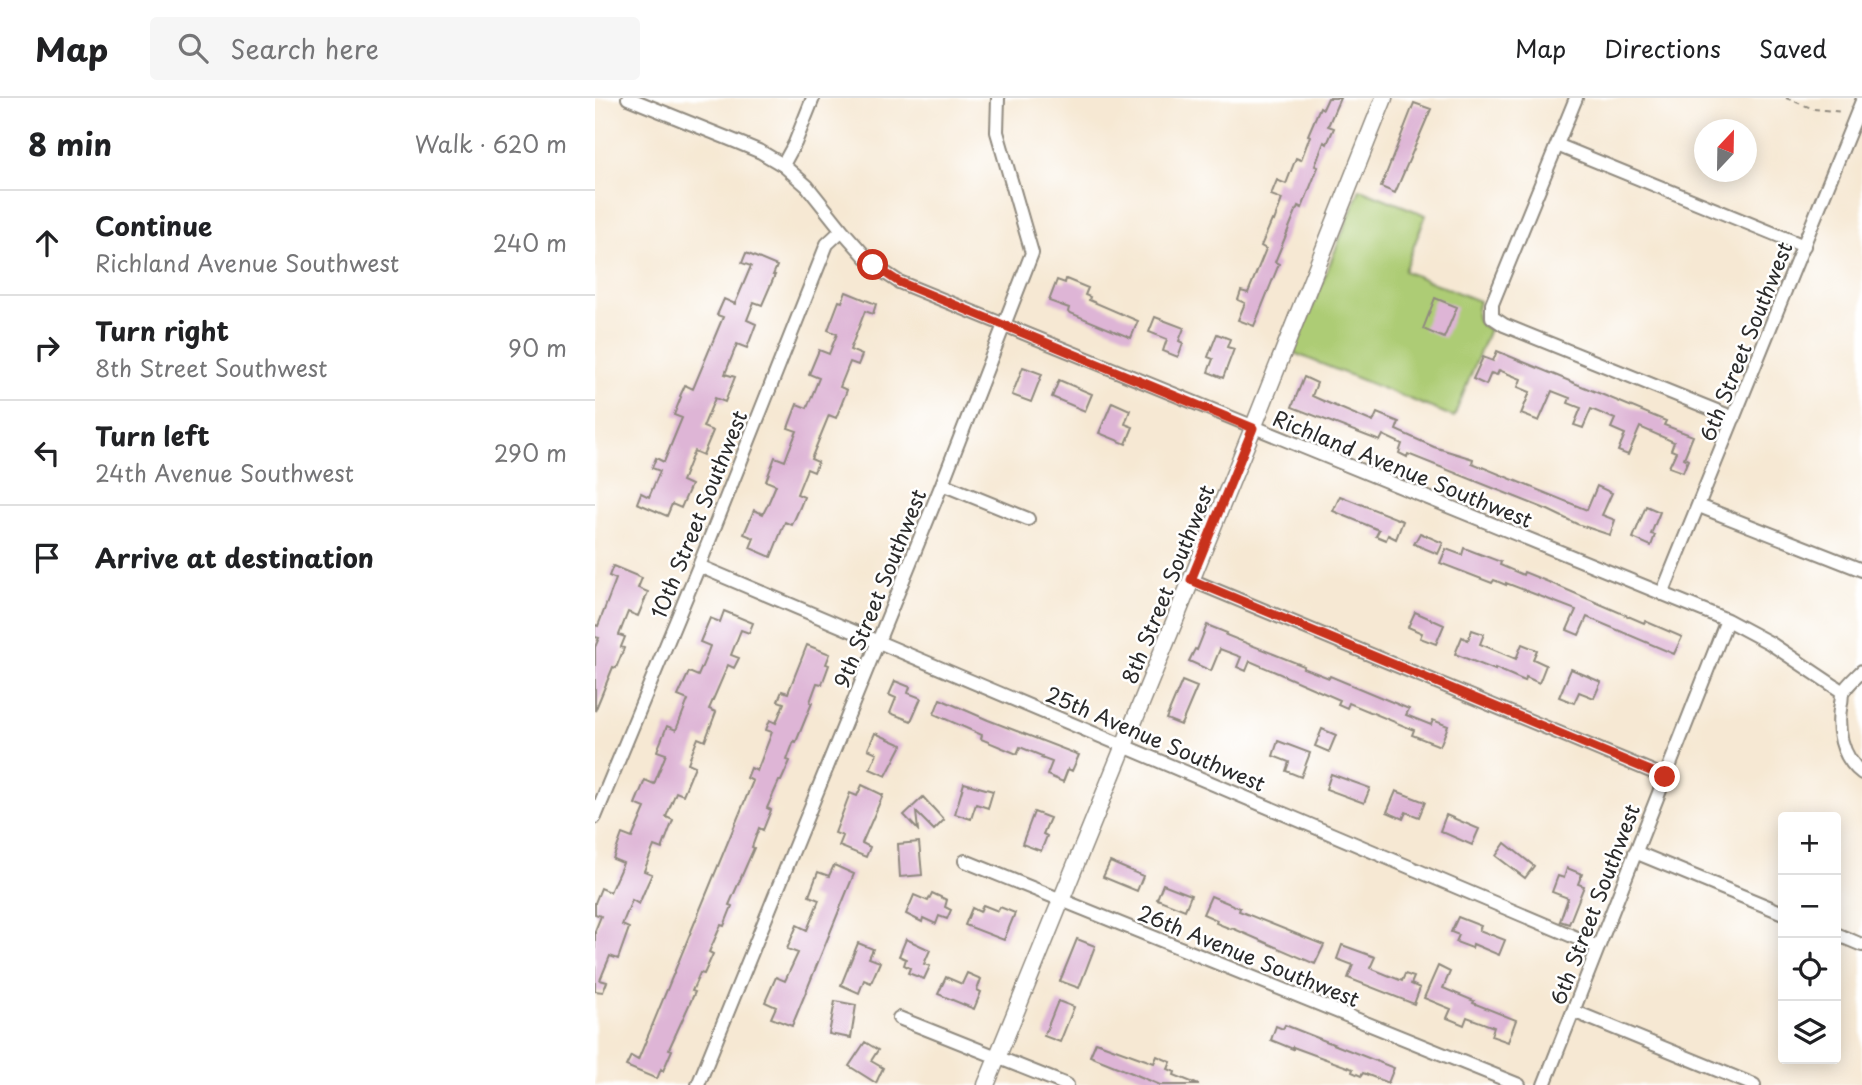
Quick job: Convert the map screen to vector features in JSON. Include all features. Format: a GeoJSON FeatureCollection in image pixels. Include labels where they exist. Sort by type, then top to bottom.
{"type":"FeatureCollection","features":[{"type":"Feature","properties":{"kind":"street","name":"Richland Avenue Southwest"},"geometry":{"type":"LineString","coordinates":[[628,98],[645,101],[783,165],[807,186],[873,265],[899,282],[1727,620],[1770,643],[1843,692]]}},
{"type":"Feature","properties":{"kind":"street"},"geometry":{"type":"LineString","coordinates":[[783,165],[813,98]]}},
{"type":"Feature","properties":{"kind":"street","name":"9th Street Southwest"},"geometry":{"type":"LineString","coordinates":[[698,1085],[942,484],[1032,253],[997,132],[998,98]]}},
{"type":"Feature","properties":{"kind":"street","name":"8th Street Southwest"},"geometry":{"type":"LineString","coordinates":[[986,1085],[1384,98]]}},
{"type":"Feature","properties":{"kind":"street"},"geometry":{"type":"LineString","coordinates":[[1576,98],[1492,304],[1492,317],[1504,325],[1734,418]]}},
{"type":"Feature","properties":{"kind":"street","name":"6th Street Southwest"},"geometry":{"type":"LineString","coordinates":[[1662,594],[1862,101]]}},
{"type":"Feature","properties":{"kind":"street"},"geometry":{"type":"LineString","coordinates":[[1557,145],[1804,246]]}},
{"type":"Feature","properties":{"kind":"street","name":"10th Street Southwest"},"geometry":{"type":"LineString","coordinates":[[595,817],[699,566],[827,244],[842,230]]}},
{"type":"Feature","properties":{"kind":"street"},"geometry":{"type":"LineString","coordinates":[[942,484],[1028,519]]}},
{"type":"Feature","properties":{"kind":"street"},"geometry":{"type":"LineString","coordinates":[[1699,506],[1862,570]]}},
{"type":"Feature","properties":{"kind":"street","name":"25th Avenue Southwest"},"geometry":{"type":"LineString","coordinates":[[699,566],[1598,947]]}},
{"type":"Feature","properties":{"kind":"street"},"geometry":{"type":"LineString","coordinates":[[1191,580],[1665,777]]}},
{"type":"Feature","properties":{"kind":"street","name":"6th Street Southwest"},"geometry":{"type":"LineString","coordinates":[[1544,1085],[1727,620]]}},
{"type":"Feature","properties":{"kind":"street"},"geometry":{"type":"LineString","coordinates":[[1862,671],[1843,692],[1840,709],[1841,740],[1846,755],[1862,773]]}},
{"type":"Feature","properties":{"kind":"street"},"geometry":{"type":"LineString","coordinates":[[1635,852],[1778,911]]}},
{"type":"Feature","properties":{"kind":"street","name":"26th Avenue Southwest"},"geometry":{"type":"LineString","coordinates":[[965,860],[1519,1085]]}},
{"type":"Feature","properties":{"kind":"street"},"geometry":{"type":"LineString","coordinates":[[1841,936],[1862,945]]}},
{"type":"Feature","properties":{"kind":"street"},"geometry":{"type":"LineString","coordinates":[[1573,1011],[1753,1085]]}},
{"type":"Feature","properties":{"kind":"street"},"geometry":{"type":"LineString","coordinates":[[899,1018],[1067,1085]]}},
{"type":"Feature","properties":{"kind":"path"},"geometry":{"type":"LineString","coordinates":[[1786,98],[1814,109],[1840,111]]}},
{"type":"Feature","properties":{"kind":"green space"},"geometry":{"type":"Polygon","coordinates":[[[1360,189],[1426,215],[1404,271],[1479,301],[1477,318],[1489,329],[1454,417],[1294,353],[1360,189]]]}},
{"type":"Feature","properties":{"kind":"building"},"geometry":{"type":"Polygon","coordinates":[[[1328,98],[1340,98],[1328,126],[1334,128],[1327,144],[1324,142],[1315,166],[1318,167],[1302,208],[1298,206],[1275,262],[1279,264],[1254,326],[1238,320],[1245,303],[1238,300],[1241,291],[1248,293],[1266,249],[1261,246],[1282,199],[1271,195],[1277,180],[1286,184],[1296,158],[1301,160],[1320,107],[1323,109],[1328,98]]]}},
{"type":"Feature","properties":{"kind":"building"},"geometry":{"type":"Polygon","coordinates":[[[1414,103],[1431,109],[1395,193],[1381,187],[1414,103]]]}},
{"type":"Feature","properties":{"kind":"building"},"geometry":{"type":"Polygon","coordinates":[[[746,253],[777,266],[775,275],[762,305],[754,302],[747,320],[756,324],[747,348],[737,344],[725,374],[735,377],[725,402],[715,398],[703,427],[713,431],[703,455],[694,451],[682,481],[691,485],[681,508],[672,504],[667,516],[637,503],[641,493],[649,497],[660,471],[652,468],[656,458],[664,462],[682,418],[674,415],[680,396],[685,385],[693,389],[723,317],[717,315],[724,299],[735,304],[751,266],[742,263],[746,253]]]}},
{"type":"Feature","properties":{"kind":"building"},"geometry":{"type":"Polygon","coordinates":[[[1066,279],[1088,288],[1085,295],[1090,297],[1089,300],[1138,321],[1131,338],[1068,312],[1069,308],[1049,301],[1057,280],[1065,283],[1066,279]]]}},
{"type":"Feature","properties":{"kind":"building"},"geometry":{"type":"Polygon","coordinates":[[[846,292],[876,304],[873,314],[865,311],[850,350],[862,355],[858,365],[850,362],[840,387],[847,390],[836,418],[829,415],[811,459],[818,462],[814,472],[807,469],[797,494],[804,497],[800,507],[792,525],[785,522],[771,557],[750,548],[754,538],[744,534],[754,510],[763,514],[768,504],[776,485],[766,481],[775,457],[785,461],[797,431],[788,428],[797,404],[807,408],[819,378],[809,374],[819,350],[829,354],[837,334],[828,330],[839,301],[842,302],[846,292]]]}},
{"type":"Feature","properties":{"kind":"building"},"geometry":{"type":"Polygon","coordinates":[[[1435,298],[1457,307],[1444,338],[1423,329],[1435,298]]]}},
{"type":"Feature","properties":{"kind":"building"},"geometry":{"type":"Polygon","coordinates":[[[1155,317],[1184,328],[1179,341],[1183,343],[1178,357],[1163,351],[1167,339],[1149,332],[1155,317]]]}},
{"type":"Feature","properties":{"kind":"building"},"geometry":{"type":"Polygon","coordinates":[[[1217,334],[1230,339],[1227,347],[1234,349],[1223,378],[1208,372],[1213,359],[1208,357],[1217,334]]]}},
{"type":"Feature","properties":{"kind":"building"},"geometry":{"type":"Polygon","coordinates":[[[1497,351],[1666,421],[1664,425],[1693,436],[1684,458],[1688,460],[1683,472],[1669,467],[1676,452],[1671,450],[1674,442],[1640,427],[1628,455],[1618,451],[1625,434],[1611,428],[1615,419],[1591,409],[1583,428],[1574,425],[1581,408],[1568,403],[1570,398],[1552,391],[1539,421],[1521,414],[1530,392],[1518,387],[1521,379],[1499,370],[1497,375],[1491,373],[1486,385],[1473,379],[1483,357],[1493,361],[1497,351]]]}},
{"type":"Feature","properties":{"kind":"building"},"geometry":{"type":"Polygon","coordinates":[[[1023,367],[1042,374],[1031,402],[1012,395],[1023,367]]]}},
{"type":"Feature","properties":{"kind":"building"},"geometry":{"type":"Polygon","coordinates":[[[1304,377],[1317,383],[1312,396],[1373,422],[1377,413],[1399,422],[1396,430],[1434,447],[1473,459],[1472,463],[1587,510],[1597,486],[1612,493],[1602,515],[1615,520],[1610,535],[1408,454],[1407,457],[1399,453],[1402,444],[1383,435],[1380,441],[1292,407],[1304,377]]]}},
{"type":"Feature","properties":{"kind":"building"},"geometry":{"type":"Polygon","coordinates":[[[1059,380],[1092,394],[1085,411],[1052,397],[1059,380]]]}},
{"type":"Feature","properties":{"kind":"building"},"geometry":{"type":"Polygon","coordinates":[[[1112,402],[1130,410],[1125,424],[1133,427],[1126,444],[1099,433],[1112,402]]]}},
{"type":"Feature","properties":{"kind":"building"},"geometry":{"type":"Polygon","coordinates":[[[1340,496],[1403,521],[1396,539],[1388,535],[1386,540],[1376,536],[1379,530],[1333,511],[1340,496]]]}},
{"type":"Feature","properties":{"kind":"building"},"geometry":{"type":"Polygon","coordinates":[[[1646,506],[1660,512],[1651,534],[1655,535],[1651,546],[1633,538],[1646,506]]]}},
{"type":"Feature","properties":{"kind":"building"},"geometry":{"type":"Polygon","coordinates":[[[1420,533],[1443,543],[1438,554],[1414,544],[1420,533]]]}},
{"type":"Feature","properties":{"kind":"building"},"geometry":{"type":"Polygon","coordinates":[[[1464,548],[1501,562],[1500,565],[1523,575],[1524,572],[1682,637],[1674,654],[1587,617],[1579,635],[1567,630],[1576,610],[1506,583],[1494,580],[1492,583],[1440,563],[1446,549],[1462,555],[1464,548]]]}},
{"type":"Feature","properties":{"kind":"building"},"geometry":{"type":"Polygon","coordinates":[[[613,566],[642,578],[638,588],[648,592],[638,616],[628,612],[619,635],[625,637],[621,647],[624,648],[595,711],[595,647],[599,638],[595,637],[595,625],[598,626],[616,579],[609,576],[613,566]]]}},
{"type":"Feature","properties":{"kind":"building"},"geometry":{"type":"Polygon","coordinates":[[[724,611],[753,623],[749,633],[741,630],[731,655],[739,658],[734,668],[728,665],[709,709],[716,712],[705,741],[698,738],[688,763],[695,766],[683,795],[676,792],[666,817],[673,820],[662,849],[654,846],[644,871],[652,874],[639,904],[632,900],[622,925],[629,928],[618,959],[610,956],[600,980],[607,982],[603,992],[595,991],[595,931],[601,916],[595,914],[595,903],[601,888],[610,892],[623,863],[613,859],[622,834],[632,838],[645,808],[635,804],[645,780],[654,784],[666,754],[657,751],[667,726],[676,730],[688,700],[678,696],[689,672],[698,676],[706,657],[710,646],[700,642],[710,618],[720,622],[724,611]]]}},
{"type":"Feature","properties":{"kind":"building"},"geometry":{"type":"Polygon","coordinates":[[[1415,612],[1444,625],[1436,644],[1420,638],[1422,633],[1408,627],[1415,612]]]}},
{"type":"Feature","properties":{"kind":"building"},"geometry":{"type":"Polygon","coordinates":[[[1207,625],[1304,666],[1303,668],[1329,678],[1330,676],[1409,709],[1406,715],[1431,725],[1433,720],[1448,726],[1440,746],[1412,735],[1414,730],[1349,703],[1347,708],[1338,704],[1340,700],[1250,661],[1246,671],[1237,667],[1241,657],[1220,649],[1211,671],[1189,661],[1195,649],[1197,650],[1207,625]]]}},
{"type":"Feature","properties":{"kind":"building"},"geometry":{"type":"Polygon","coordinates":[[[1472,630],[1484,634],[1480,644],[1516,659],[1522,644],[1537,650],[1533,659],[1546,665],[1539,683],[1526,677],[1525,681],[1455,654],[1462,637],[1468,640],[1472,630]]]}},
{"type":"Feature","properties":{"kind":"building"},"geometry":{"type":"Polygon","coordinates":[[[807,645],[830,654],[826,664],[829,665],[822,684],[817,683],[810,702],[812,703],[787,760],[790,761],[767,808],[771,810],[763,830],[759,828],[752,847],[754,848],[729,905],[732,906],[724,926],[721,925],[709,952],[713,954],[704,974],[700,973],[692,991],[695,992],[669,1049],[672,1050],[657,1079],[626,1066],[631,1056],[638,1060],[753,781],[747,778],[751,768],[757,771],[772,732],[766,730],[770,720],[776,723],[784,703],[778,701],[782,691],[788,693],[807,645]]]}},
{"type":"Feature","properties":{"kind":"building"},"geometry":{"type":"Polygon","coordinates":[[[1571,669],[1601,682],[1594,698],[1579,692],[1574,703],[1559,697],[1571,669]]]}},
{"type":"Feature","properties":{"kind":"building"},"geometry":{"type":"Polygon","coordinates":[[[895,681],[910,687],[908,693],[921,698],[911,721],[890,713],[896,698],[889,695],[895,681]]]}},
{"type":"Feature","properties":{"kind":"building"},"geometry":{"type":"Polygon","coordinates":[[[1182,681],[1197,687],[1181,725],[1166,719],[1182,681]]]}},
{"type":"Feature","properties":{"kind":"building"},"geometry":{"type":"Polygon","coordinates":[[[940,699],[1079,755],[1072,771],[1068,769],[1063,782],[1047,775],[1052,762],[1041,758],[1042,756],[1020,747],[1017,754],[981,739],[982,735],[934,714],[940,699]]]}},
{"type":"Feature","properties":{"kind":"building"},"geometry":{"type":"Polygon","coordinates":[[[1322,729],[1336,735],[1329,752],[1315,746],[1322,729]]]}},
{"type":"Feature","properties":{"kind":"building"},"geometry":{"type":"Polygon","coordinates":[[[875,733],[902,745],[886,776],[870,769],[877,753],[868,749],[875,733]]]}},
{"type":"Feature","properties":{"kind":"building"},"geometry":{"type":"Polygon","coordinates":[[[1278,741],[1310,753],[1301,777],[1286,771],[1289,762],[1273,756],[1278,741]]]}},
{"type":"Feature","properties":{"kind":"building"},"geometry":{"type":"Polygon","coordinates":[[[1331,774],[1370,788],[1364,803],[1326,789],[1331,774]]]}},
{"type":"Feature","properties":{"kind":"building"},"geometry":{"type":"Polygon","coordinates":[[[964,783],[993,791],[988,808],[976,804],[971,819],[955,814],[964,783]]]}},
{"type":"Feature","properties":{"kind":"building"},"geometry":{"type":"Polygon","coordinates":[[[862,785],[883,795],[862,843],[870,847],[866,857],[839,846],[843,836],[835,833],[850,793],[857,796],[862,785]]]}},
{"type":"Feature","properties":{"kind":"building"},"geometry":{"type":"Polygon","coordinates":[[[1396,791],[1425,802],[1419,817],[1406,812],[1403,819],[1387,812],[1396,791]]]}},
{"type":"Feature","properties":{"kind":"building"},"geometry":{"type":"Polygon","coordinates":[[[923,797],[944,820],[934,830],[916,812],[918,830],[904,815],[923,797]]]}},
{"type":"Feature","properties":{"kind":"building"},"geometry":{"type":"Polygon","coordinates":[[[1034,812],[1050,818],[1043,834],[1047,836],[1041,851],[1022,844],[1034,812]]]}},
{"type":"Feature","properties":{"kind":"building"},"geometry":{"type":"Polygon","coordinates":[[[1446,815],[1479,829],[1472,845],[1440,831],[1446,815]]]}},
{"type":"Feature","properties":{"kind":"building"},"geometry":{"type":"Polygon","coordinates":[[[919,842],[922,875],[900,877],[898,844],[919,842]]]}},
{"type":"Feature","properties":{"kind":"building"},"geometry":{"type":"Polygon","coordinates":[[[1505,843],[1534,866],[1525,878],[1496,856],[1505,843]]]}},
{"type":"Feature","properties":{"kind":"building"},"geometry":{"type":"Polygon","coordinates":[[[1110,862],[1143,876],[1137,891],[1103,877],[1110,862]]]}},
{"type":"Feature","properties":{"kind":"building"},"geometry":{"type":"Polygon","coordinates":[[[834,865],[854,874],[792,1026],[771,1018],[776,1007],[765,1002],[776,977],[785,981],[798,953],[787,949],[797,925],[807,930],[819,900],[809,896],[818,872],[829,876],[834,865]]]}},
{"type":"Feature","properties":{"kind":"building"},"geometry":{"type":"Polygon","coordinates":[[[1567,868],[1582,874],[1578,884],[1584,886],[1569,924],[1560,921],[1568,898],[1552,892],[1558,876],[1564,878],[1567,868]]]}},
{"type":"Feature","properties":{"kind":"building"},"geometry":{"type":"Polygon","coordinates":[[[1163,884],[1191,895],[1185,910],[1157,899],[1163,884]]]}},
{"type":"Feature","properties":{"kind":"building"},"geometry":{"type":"Polygon","coordinates":[[[932,893],[947,900],[945,907],[951,910],[947,919],[939,916],[936,924],[923,918],[922,922],[906,914],[914,895],[928,901],[932,893]]]}},
{"type":"Feature","properties":{"kind":"building"},"geometry":{"type":"Polygon","coordinates":[[[1211,896],[1240,908],[1239,911],[1324,945],[1315,964],[1216,923],[1217,920],[1203,914],[1211,896]]]}},
{"type":"Feature","properties":{"kind":"building"},"geometry":{"type":"Polygon","coordinates":[[[983,905],[998,911],[1000,907],[1015,913],[1004,940],[965,925],[972,908],[980,912],[983,905]]]}},
{"type":"Feature","properties":{"kind":"building"},"geometry":{"type":"Polygon","coordinates":[[[1458,917],[1481,926],[1479,930],[1505,940],[1499,955],[1473,944],[1472,948],[1456,942],[1459,935],[1451,932],[1458,917]]]}},
{"type":"Feature","properties":{"kind":"building"},"geometry":{"type":"Polygon","coordinates":[[[906,939],[930,950],[924,964],[930,966],[924,979],[908,973],[910,968],[904,965],[906,959],[899,956],[906,939]]]}},
{"type":"Feature","properties":{"kind":"building"},"geometry":{"type":"Polygon","coordinates":[[[1077,939],[1095,946],[1079,988],[1060,981],[1077,939]]]}},
{"type":"Feature","properties":{"kind":"building"},"geometry":{"type":"Polygon","coordinates":[[[858,943],[873,949],[869,958],[880,962],[871,983],[864,980],[859,993],[841,985],[858,943]]]}},
{"type":"Feature","properties":{"kind":"building"},"geometry":{"type":"Polygon","coordinates":[[[1342,945],[1375,957],[1370,968],[1402,981],[1405,974],[1414,977],[1411,984],[1420,988],[1414,1004],[1348,978],[1353,965],[1337,959],[1342,945]]]}},
{"type":"Feature","properties":{"kind":"building"},"geometry":{"type":"Polygon","coordinates":[[[1438,966],[1450,972],[1443,988],[1516,1020],[1508,1042],[1491,1036],[1494,1027],[1467,1017],[1464,1025],[1447,1018],[1451,1009],[1424,998],[1438,966]]]}},
{"type":"Feature","properties":{"kind":"building"},"geometry":{"type":"Polygon","coordinates":[[[967,973],[981,979],[977,990],[981,992],[974,1009],[938,994],[946,977],[962,984],[967,973]]]}},
{"type":"Feature","properties":{"kind":"building"},"geometry":{"type":"Polygon","coordinates":[[[835,1001],[856,1005],[851,1038],[829,1034],[835,1001]]]}},
{"type":"Feature","properties":{"kind":"building"},"geometry":{"type":"Polygon","coordinates":[[[1058,1001],[1074,1007],[1060,1042],[1044,1036],[1058,1001]]]}},
{"type":"Feature","properties":{"kind":"building"},"geometry":{"type":"Polygon","coordinates":[[[1285,1025],[1394,1068],[1388,1083],[1363,1073],[1361,1076],[1352,1072],[1353,1069],[1271,1040],[1276,1026],[1283,1029],[1285,1025]]]}},
{"type":"Feature","properties":{"kind":"building"},"geometry":{"type":"Polygon","coordinates":[[[865,1042],[878,1050],[871,1061],[883,1068],[876,1083],[849,1066],[865,1042]]]}},
{"type":"Feature","properties":{"kind":"building"},"geometry":{"type":"Polygon","coordinates":[[[1096,1042],[1154,1063],[1157,1056],[1171,1062],[1168,1069],[1175,1072],[1174,1075],[1199,1085],[1160,1085],[1090,1056],[1096,1042]]]}},
{"type":"Feature","properties":{"kind":"route"},"geometry":{"type":"LineString","coordinates":[[873,265],[899,282],[1253,428],[1191,580],[1665,777]]}}]}
